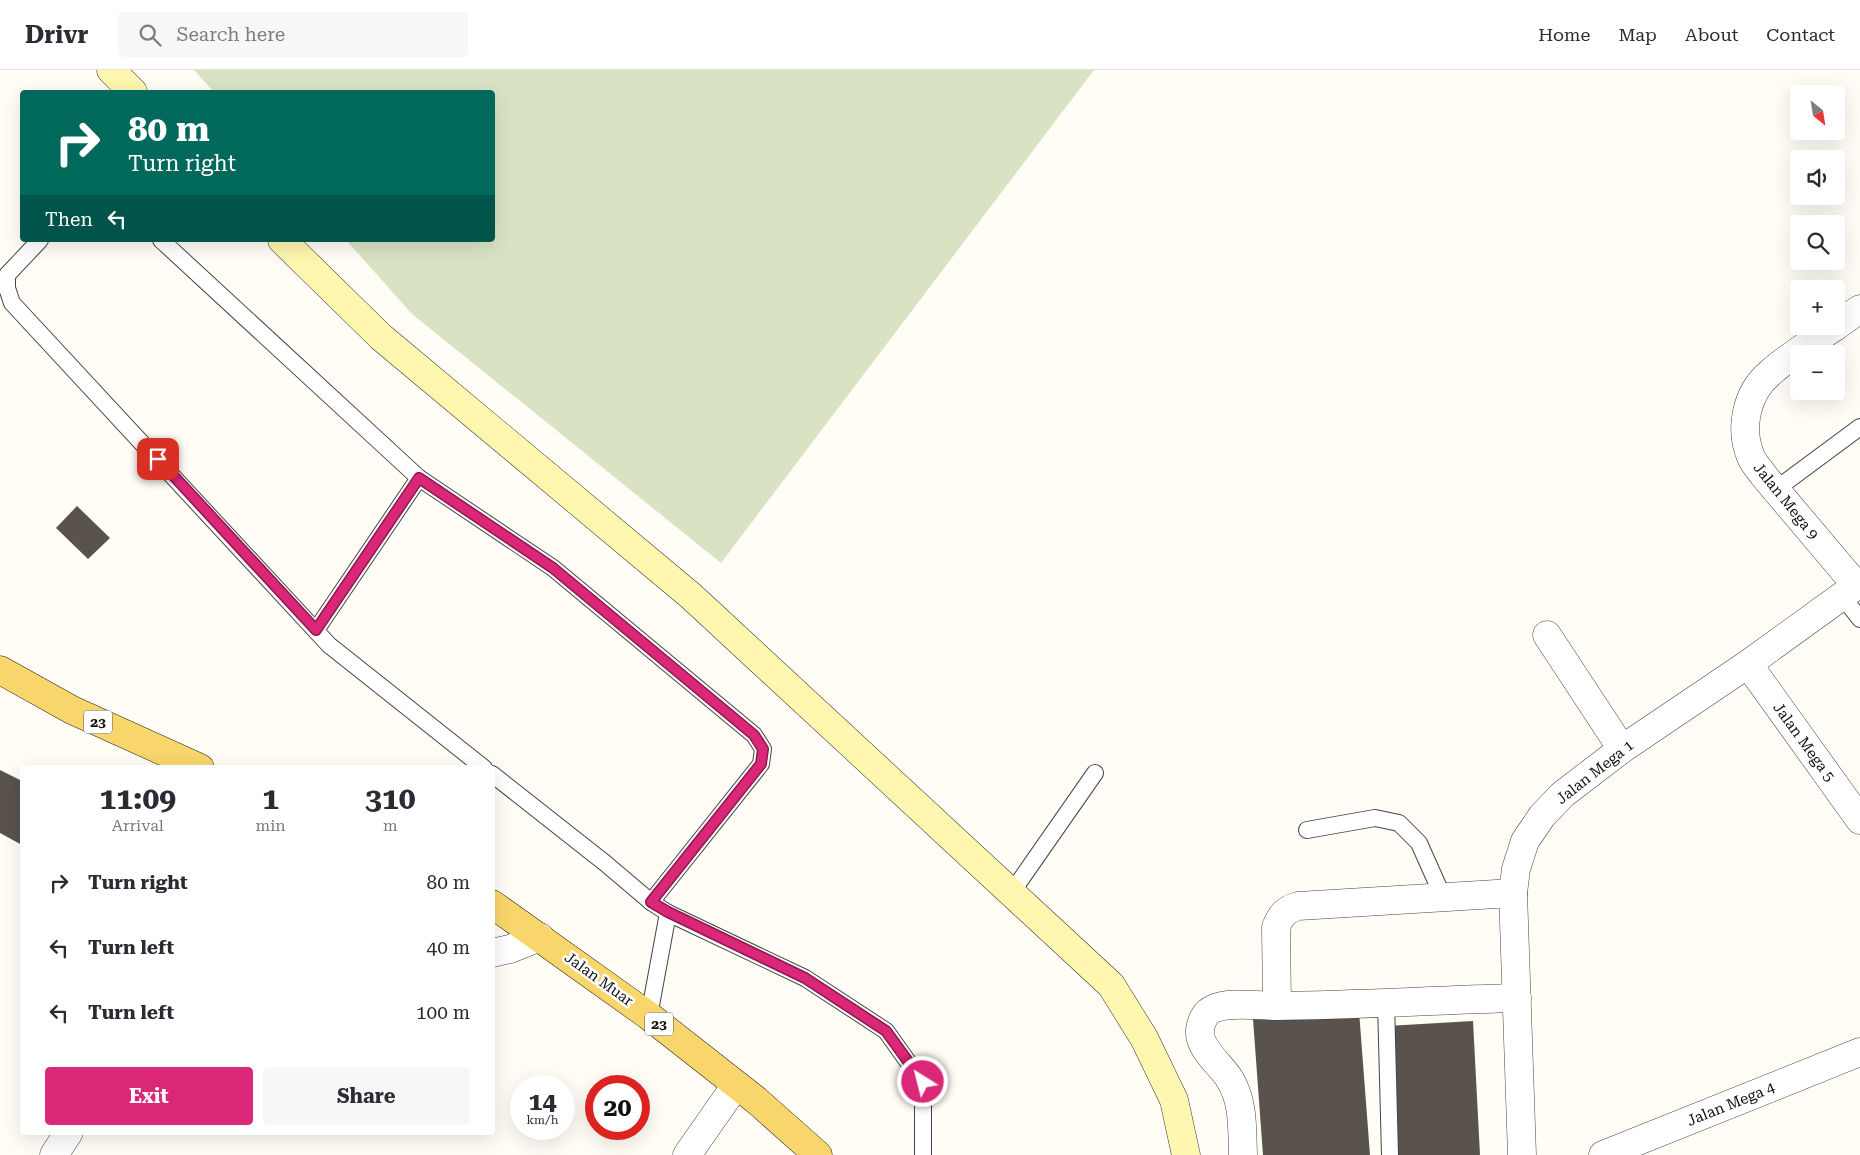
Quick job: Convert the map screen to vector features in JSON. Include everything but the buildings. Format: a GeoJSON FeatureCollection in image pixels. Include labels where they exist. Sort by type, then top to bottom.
{"type":"FeatureCollection","features":[{"type":"Feature","properties":{"kind":"main road","name":"23"},"geometry":{"type":"LineString","coordinates":[[0,670],[72,710],[193,765]]}},
{"type":"Feature","properties":{"kind":"main road","name":"Jalan Muar"},"geometry":{"type":"LineString","coordinates":[[495,906],[649,1016],[736,1085],[818,1155]]}},
{"type":"Feature","properties":{"kind":"street"},"geometry":{"type":"LineString","coordinates":[[110,70],[131,90]]}},
{"type":"Feature","properties":{"kind":"street"},"geometry":{"type":"LineString","coordinates":[[284,242],[380,337],[691,596],[1111,985],[1144,1038],[1174,1100],[1186,1155]]}},
{"type":"Feature","properties":{"kind":"street","name":"Jalan Mega 9"},"geometry":{"type":"LineString","coordinates":[[1845,320],[1860,309]]}},
{"type":"Feature","properties":{"kind":"street","name":"Jalan Mega 9"},"geometry":{"type":"LineString","coordinates":[[1823,335],[1769,373],[1756,388],[1746,413],[1745,436],[1751,458],[1853,588]]}},
{"type":"Feature","properties":{"kind":"street","name":"Jalan Mega 1"},"geometry":{"type":"LineString","coordinates":[[1522,1155],[1513,893],[1516,869],[1526,841],[1542,816],[1562,795],[1622,749],[1748,664],[1853,588]]}},
{"type":"Feature","properties":{"kind":"street"},"geometry":{"type":"LineString","coordinates":[[1547,635],[1622,749]]}},
{"type":"Feature","properties":{"kind":"street","name":"Jalan Mega 5"},"geometry":{"type":"LineString","coordinates":[[1748,664],[1860,820]]}},
{"type":"Feature","properties":{"kind":"street"},"geometry":{"type":"LineString","coordinates":[[1277,1006],[1276,927],[1280,916],[1288,909],[1298,906],[1513,893]]}},
{"type":"Feature","properties":{"kind":"street"},"geometry":{"type":"LineString","coordinates":[[495,952],[510,949],[540,937]]}},
{"type":"Feature","properties":{"kind":"street"},"geometry":{"type":"LineString","coordinates":[[1243,1155],[1241,1109],[1236,1092],[1229,1078],[1203,1045],[1199,1032],[1203,1019],[1212,1009],[1225,1005],[1277,1006],[1516,998]]}},
{"type":"Feature","properties":{"kind":"street","name":"Jalan Mega 4"},"geometry":{"type":"LineString","coordinates":[[1603,1155],[1860,1052]]}},
{"type":"Feature","properties":{"kind":"street"},"geometry":{"type":"LineString","coordinates":[[687,1155],[736,1085]]}},
{"type":"Feature","properties":{"kind":"street"},"geometry":{"type":"LineString","coordinates":[[54,1155],[67,1135]]}},
{"type":"Feature","properties":{"kind":"lane"},"geometry":{"type":"LineString","coordinates":[[38,242],[7,275],[7,288],[12,303],[328,645],[480,765]]}},
{"type":"Feature","properties":{"kind":"lane"},"geometry":{"type":"LineString","coordinates":[[163,242],[419,478],[553,568],[754,735],[763,749],[761,764],[651,902]]}},
{"type":"Feature","properties":{"kind":"lane"},"geometry":{"type":"LineString","coordinates":[[1775,490],[1860,427]]}},
{"type":"Feature","properties":{"kind":"lane"},"geometry":{"type":"LineString","coordinates":[[316,630],[419,478]]}},
{"type":"Feature","properties":{"kind":"lane"},"geometry":{"type":"LineString","coordinates":[[1853,588],[1860,619]]}},
{"type":"Feature","properties":{"kind":"lane"},"geometry":{"type":"LineString","coordinates":[[1012,892],[1095,772]]}},
{"type":"Feature","properties":{"kind":"lane"},"geometry":{"type":"LineString","coordinates":[[495,776],[605,863],[651,902],[805,978],[886,1031],[923,1082],[924,1155]]}},
{"type":"Feature","properties":{"kind":"lane"},"geometry":{"type":"LineString","coordinates":[[1307,830],[1375,818],[1399,824],[1419,843],[1443,898]]}},
{"type":"Feature","properties":{"kind":"lane"},"geometry":{"type":"LineString","coordinates":[[649,1016],[668,912]]}},
{"type":"Feature","properties":{"kind":"lane"},"geometry":{"type":"LineString","coordinates":[[1386,1002],[1390,1155]]}},
{"type":"Feature","properties":{"kind":"green space"},"geometry":{"type":"Polygon","coordinates":[[[194,70],[1094,70],[721,563],[412,314],[348,242],[495,242],[495,90],[212,90],[194,70]]]}},
{"type":"Feature","properties":{"kind":"route"},"geometry":{"type":"LineString","coordinates":[[158,459],[316,630],[419,478],[553,568],[754,735],[763,749],[761,764],[651,902],[805,978],[886,1031],[923,1082]]}}]}
